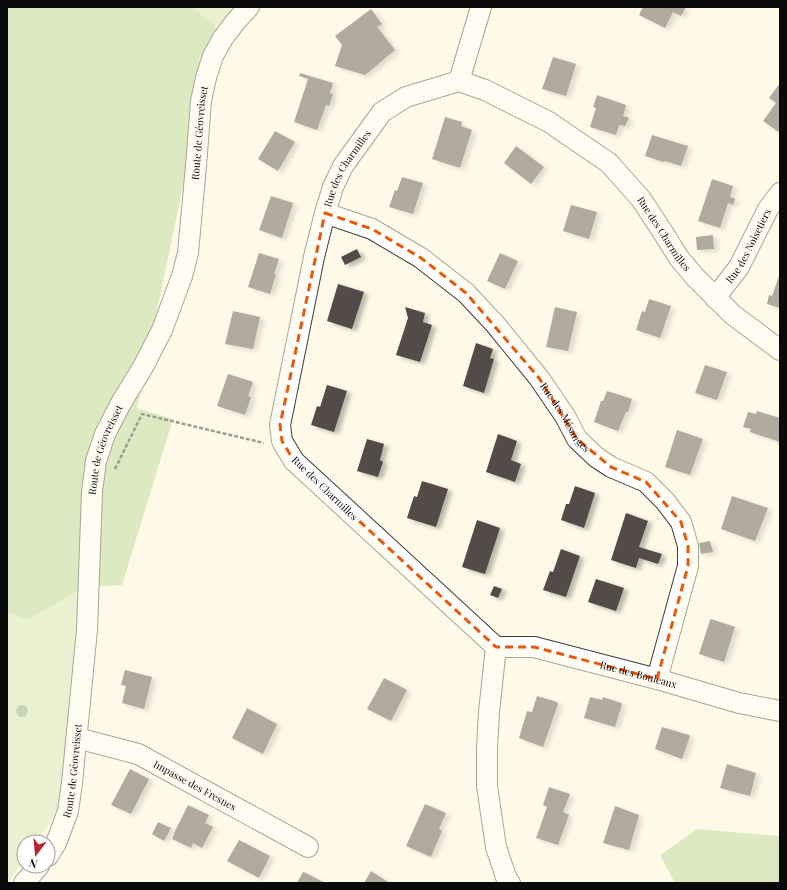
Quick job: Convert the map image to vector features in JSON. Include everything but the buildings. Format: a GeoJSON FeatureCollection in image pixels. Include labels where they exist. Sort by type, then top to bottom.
{"type":"FeatureCollection","features":[{"type":"Feature","properties":{"kind":"street","name":"Route de Géovreisset"},"geometry":{"type":"LineString","coordinates":[[56,843],[68,811],[77,738],[87,630],[92,492],[96,460],[105,434],[162,330],[182,276],[188,253],[201,101],[206,78],[213,56],[223,38],[249,7]]}},
{"type":"Feature","properties":{"kind":"street"},"geometry":{"type":"LineString","coordinates":[[459,81],[481,7]]}},
{"type":"Feature","properties":{"kind":"street","name":"Rue des Charmilles"},"geometry":{"type":"LineString","coordinates":[[496,647],[294,461],[282,441],[280,425],[314,257],[325,213],[333,187],[343,166],[382,112],[406,97],[459,81],[485,90],[549,122],[609,163],[641,199],[678,258],[733,315],[780,350]]}},
{"type":"Feature","properties":{"kind":"street","name":"Rue des Noisetiers"},"geometry":{"type":"LineString","coordinates":[[715,298],[740,267],[768,209],[780,194]]}},
{"type":"Feature","properties":{"kind":"street","name":"Rue des Mésanges"},"geometry":{"type":"LineString","coordinates":[[325,213],[372,229],[421,258],[466,293],[496,324],[539,378],[578,438],[596,457],[611,467],[646,482],[666,501],[681,522],[688,546],[688,566],[657,679]]}},
{"type":"Feature","properties":{"kind":"street"},"geometry":{"type":"LineString","coordinates":[[496,647],[489,712],[487,786],[496,847],[506,877],[510,883]]}},
{"type":"Feature","properties":{"kind":"street","name":"Rue des Bouleaux"},"geometry":{"type":"LineString","coordinates":[[496,647],[534,647],[657,679],[739,703],[780,711]]}},
{"type":"Feature","properties":{"kind":"street","name":"Impasse des Fresnes"},"geometry":{"type":"LineString","coordinates":[[77,738],[138,754],[308,847]]}},
{"type":"Feature","properties":{"kind":"street"},"geometry":{"type":"LineString","coordinates":[[24,883],[32,874]]}},
{"type":"Feature","properties":{"kind":"path"},"geometry":{"type":"LineString","coordinates":[[114,471],[142,414],[262,443],[282,441]]}},
{"type":"Feature","properties":{"kind":"highlighted area"},"geometry":{"type":"Polygon","coordinates":[[[325,213],[372,229],[421,258],[466,293],[539,378],[577,439],[611,467],[646,482],[681,522],[688,546],[688,566],[657,679],[534,647],[496,647],[294,461],[282,441],[280,425],[325,213]]]}},
{"type":"Feature","properties":{"kind":"green space"},"geometry":{"type":"Polygon","coordinates":[[[7,7],[192,7],[216,26],[137,408],[173,419],[122,585],[84,587],[28,620],[7,612],[7,7]]]}},
{"type":"Feature","properties":{"kind":"green space"},"geometry":{"type":"Polygon","coordinates":[[[192,7],[239,7],[216,26],[192,7]]]}},
{"type":"Feature","properties":{"kind":"green space"},"geometry":{"type":"Polygon","coordinates":[[[84,587],[70,689],[61,803],[43,834],[16,834],[16,872],[7,883],[7,612],[28,620],[84,587]]]}},
{"type":"Feature","properties":{"kind":"green space"},"geometry":{"type":"Polygon","coordinates":[[[697,829],[780,836],[780,883],[675,883],[660,855],[697,829]]]}}]}
